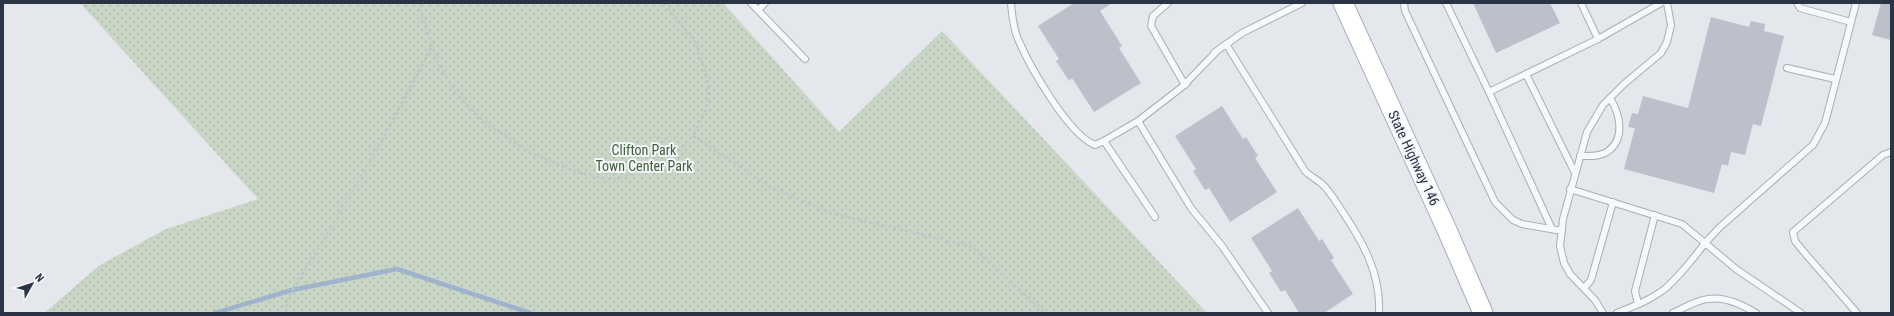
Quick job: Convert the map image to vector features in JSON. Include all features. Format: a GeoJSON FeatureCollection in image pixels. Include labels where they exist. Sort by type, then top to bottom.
{"type":"FeatureCollection","features":[{"type":"Feature","properties":{"kind":"main road","name":"State Highway 146"},"geometry":{"type":"LineString","coordinates":[[1343,3],[1483,309]]}},
{"type":"Feature","properties":{"kind":"lane"},"geometry":{"type":"LineString","coordinates":[[752,3],[805,59]]}},
{"type":"Feature","properties":{"kind":"lane"},"geometry":{"type":"LineString","coordinates":[[758,10],[765,3]]}},
{"type":"Feature","properties":{"kind":"lane"},"geometry":{"type":"LineString","coordinates":[[1011,3],[1018,38],[1043,86],[1064,116],[1088,142],[1095,145],[1138,120],[1184,85],[1214,53],[1242,33],[1302,3]]}},
{"type":"Feature","properties":{"kind":"lane"},"geometry":{"type":"LineString","coordinates":[[1168,3],[1153,16],[1151,26],[1184,85]]}},
{"type":"Feature","properties":{"kind":"lane"},"geometry":{"type":"LineString","coordinates":[[1404,3],[1405,11],[1495,202],[1513,220],[1522,224],[1562,231]]}},
{"type":"Feature","properties":{"kind":"lane"},"geometry":{"type":"LineString","coordinates":[[1446,3],[1552,229]]}},
{"type":"Feature","properties":{"kind":"lane"},"geometry":{"type":"LineString","coordinates":[[1581,3],[1598,39]]}},
{"type":"Feature","properties":{"kind":"lane"},"geometry":{"type":"LineString","coordinates":[[1489,92],[1598,39],[1661,3]]}},
{"type":"Feature","properties":{"kind":"lane"},"geometry":{"type":"LineString","coordinates":[[1603,313],[1584,288],[1570,274],[1564,263],[1560,246],[1570,189],[1587,132],[1603,105],[1624,84],[1661,53],[1667,42],[1671,26],[1670,11],[1667,3]]}},
{"type":"Feature","properties":{"kind":"lane"},"geometry":{"type":"LineString","coordinates":[[1797,3],[1800,8],[1851,22]]}},
{"type":"Feature","properties":{"kind":"lane"},"geometry":{"type":"LineString","coordinates":[[1618,313],[1638,304],[1666,288],[1690,264],[1705,243],[1720,227],[1814,145],[1824,123],[1856,3]]}},
{"type":"Feature","properties":{"kind":"lane"},"geometry":{"type":"LineString","coordinates":[[1226,44],[1305,170],[1322,184],[1361,239],[1376,278],[1379,313]]}},
{"type":"Feature","properties":{"kind":"lane"},"geometry":{"type":"LineString","coordinates":[[1787,68],[1835,79]]}},
{"type":"Feature","properties":{"kind":"lane"},"geometry":{"type":"LineString","coordinates":[[1526,74],[1575,173]]}},
{"type":"Feature","properties":{"kind":"lane"},"geometry":{"type":"LineString","coordinates":[[1580,156],[1596,156],[1607,152],[1616,142],[1620,132],[1615,106],[1610,98]]}},
{"type":"Feature","properties":{"kind":"lane"},"geometry":{"type":"LineString","coordinates":[[1138,120],[1191,208],[1222,246],[1268,313]]}},
{"type":"Feature","properties":{"kind":"lane"},"geometry":{"type":"LineString","coordinates":[[1104,141],[1155,217]]}},
{"type":"Feature","properties":{"kind":"lane"},"geometry":{"type":"LineString","coordinates":[[1857,313],[1795,241],[1794,232],[1883,155],[1891,152]]}},
{"type":"Feature","properties":{"kind":"lane"},"geometry":{"type":"LineString","coordinates":[[1570,189],[1682,224],[1736,269],[1801,313]]}},
{"type":"Feature","properties":{"kind":"lane"},"geometry":{"type":"LineString","coordinates":[[1584,288],[1591,280],[1613,202]]}},
{"type":"Feature","properties":{"kind":"lane"},"geometry":{"type":"LineString","coordinates":[[1638,304],[1635,291],[1655,215]]}},
{"type":"Feature","properties":{"kind":"lane"},"geometry":{"type":"LineString","coordinates":[[1673,313],[1708,298],[1726,300],[1747,307],[1756,313]]}},
{"type":"Feature","properties":{"kind":"path"},"geometry":{"type":"LineString","coordinates":[[421,3],[420,11],[439,65],[456,93],[483,121],[527,150],[576,172],[611,180],[654,170],[670,159],[693,136],[706,110],[709,85],[695,42],[664,3]]}},
{"type":"Feature","properties":{"kind":"path"},"geometry":{"type":"LineString","coordinates":[[286,313],[288,297],[343,209],[400,108],[432,45]]}},
{"type":"Feature","properties":{"kind":"path"},"geometry":{"type":"LineString","coordinates":[[693,136],[770,187],[831,213],[970,246],[1046,313]]}},
{"type":"Feature","properties":{"kind":"green space","name":"Clifton Park Town Center Park"},"geometry":{"type":"Polygon","coordinates":[[[80,3],[723,3],[839,132],[942,31],[1207,313],[44,313],[100,265],[166,229],[258,199],[80,3]]]}},
{"type":"Feature","properties":{"kind":"building"},"geometry":{"type":"Polygon","coordinates":[[[1074,3],[1112,3],[1100,11],[1122,46],[1119,48],[1141,83],[1094,112],[1072,78],[1069,81],[1056,61],[1059,59],[1038,26],[1074,3]]]}},
{"type":"Feature","properties":{"kind":"building"},"geometry":{"type":"Polygon","coordinates":[[[1473,3],[1550,3],[1560,23],[1496,53],[1473,3]]]}},
{"type":"Feature","properties":{"kind":"building"},"geometry":{"type":"Polygon","coordinates":[[[1881,3],[1891,3],[1891,40],[1872,35],[1881,3]]]}},
{"type":"Feature","properties":{"kind":"building"},"geometry":{"type":"Polygon","coordinates":[[[1711,17],[1749,27],[1751,21],[1765,24],[1764,31],[1784,36],[1761,126],[1753,124],[1745,155],[1731,152],[1728,166],[1722,164],[1714,193],[1624,169],[1635,128],[1628,127],[1632,113],[1638,114],[1643,96],[1688,108],[1711,17]]]}},
{"type":"Feature","properties":{"kind":"building"},"geometry":{"type":"Polygon","coordinates":[[[1222,106],[1243,139],[1246,137],[1258,156],[1255,158],[1277,192],[1230,222],[1209,188],[1205,190],[1193,171],[1196,169],[1175,136],[1222,106]]]}},
{"type":"Feature","properties":{"kind":"building"},"geometry":{"type":"Polygon","coordinates":[[[1298,208],[1319,241],[1322,239],[1334,258],[1331,260],[1353,294],[1324,313],[1299,313],[1285,290],[1281,292],[1269,273],[1272,271],[1251,238],[1298,208]]]}},
{"type":"Feature","properties":{"kind":"waterway"},"geometry":{"type":"LineString","coordinates":[[215,313],[292,290],[397,269],[530,313]]}}]}
